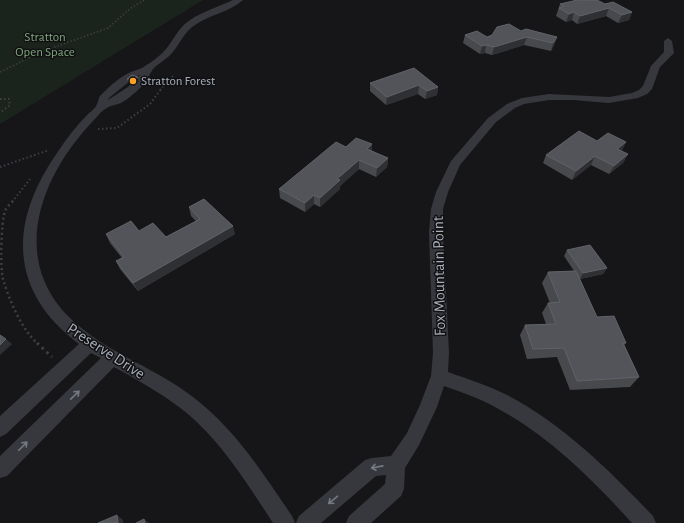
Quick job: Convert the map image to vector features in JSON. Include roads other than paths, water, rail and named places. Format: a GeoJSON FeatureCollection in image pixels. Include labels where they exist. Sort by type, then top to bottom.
{"type":"FeatureCollection","features":[{"type":"Feature","properties":{"kind":"street","name":"Preserve Drive"},"geometry":{"type":"LineString","coordinates":[[239,0],[193,22],[186,28],[169,50],[148,69],[145,77],[118,100],[102,107],[70,141],[42,187],[33,211],[30,234],[30,254],[35,278],[47,302],[62,321],[90,344],[185,401],[211,424],[238,454],[285,523]]}},
{"type":"Feature","properties":{"kind":"street","name":"Fox Mountain Point"},"geometry":{"type":"LineString","coordinates":[[356,523],[394,489],[396,465],[413,439],[428,407],[439,376],[441,353],[436,232],[437,209],[442,192],[455,164],[492,120],[501,112],[522,102],[560,97],[609,100],[634,96],[643,92],[651,82],[656,66],[669,53],[668,41]]}},
{"type":"Feature","properties":{"kind":"street"},"geometry":{"type":"LineString","coordinates":[[0,428],[90,344]]}},
{"type":"Feature","properties":{"kind":"street"},"geometry":{"type":"LineString","coordinates":[[0,468],[113,357]]}},
{"type":"Feature","properties":{"kind":"street"},"geometry":{"type":"LineString","coordinates":[[439,376],[500,400],[531,419],[589,465],[646,523]]}},
{"type":"Feature","properties":{"kind":"street"},"geometry":{"type":"LineString","coordinates":[[306,523],[372,467],[396,465]]}},
{"type":"Feature","properties":{"kind":"place","name":"Stratton Forest"},"geometry":{"type":"Point","coordinates":[133,81]}},
{"type":"Feature","properties":{"kind":"park label","name":"Stratton Open Space"},"geometry":{"type":"Point","coordinates":[45,44]}}]}
